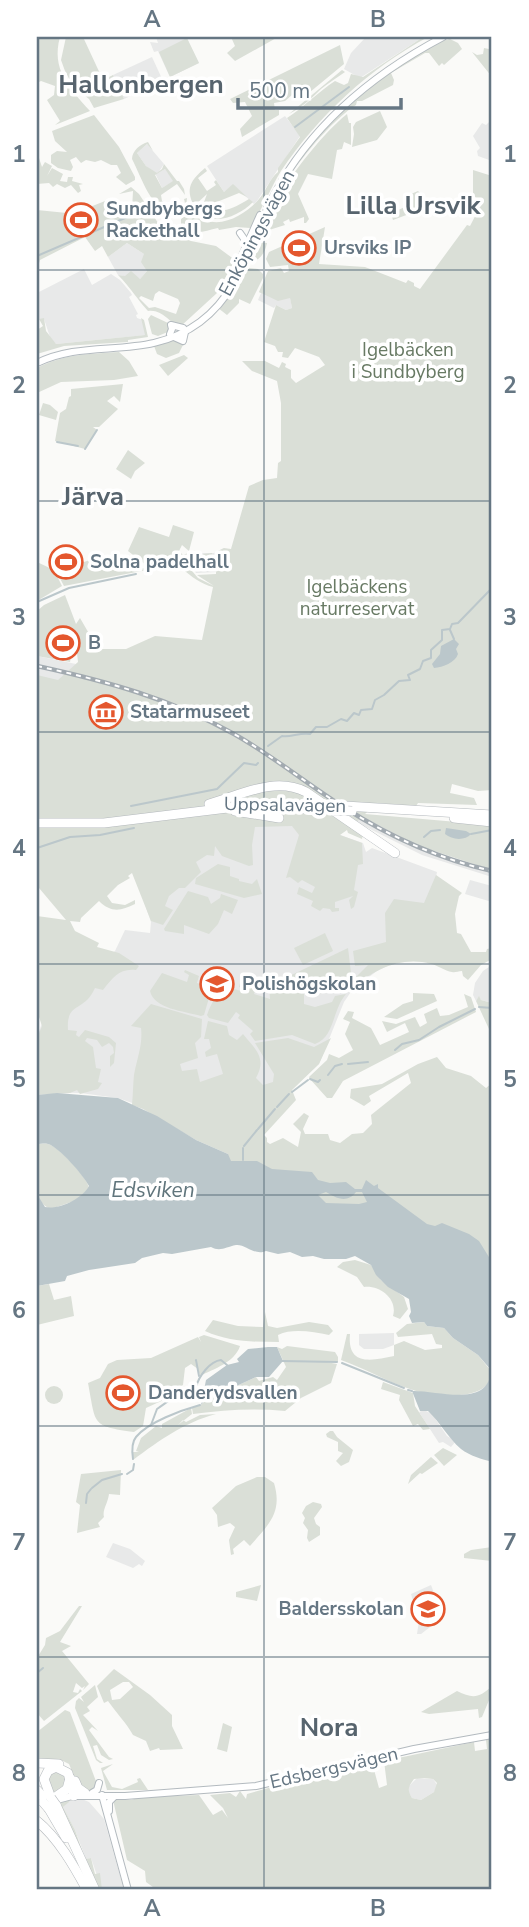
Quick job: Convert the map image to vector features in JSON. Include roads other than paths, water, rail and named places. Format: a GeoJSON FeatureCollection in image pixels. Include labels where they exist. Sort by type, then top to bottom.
{"type":"FeatureCollection","features":[{"type":"Feature","properties":{"kind":"highway"},"geometry":{"type":"LineString","coordinates":[[209,804],[268,786],[288,785],[306,792],[368,839],[394,853]]}},
{"type":"Feature","properties":{"kind":"highway","name":"Uppsalavägen"},"geometry":{"type":"LineString","coordinates":[[37,821],[114,817],[243,801],[492,819]]}},
{"type":"Feature","properties":{"kind":"highway","name":"Uppsalavägen"},"geometry":{"type":"LineString","coordinates":[[37,821],[104,823],[244,806],[327,807]]}},
{"type":"Feature","properties":{"kind":"highway","name":"Uppsalavägen"},"geometry":{"type":"LineString","coordinates":[[348,809],[492,819]]}},
{"type":"Feature","properties":{"kind":"highway"},"geometry":{"type":"LineString","coordinates":[[198,810],[239,811],[279,818]]}},
{"type":"Feature","properties":{"kind":"highway"},"geometry":{"type":"LineString","coordinates":[[37,1763],[69,1769],[80,1794]]}},
{"type":"Feature","properties":{"kind":"highway"},"geometry":{"type":"LineString","coordinates":[[72,1779],[62,1768],[56,1767],[48,1771],[45,1802],[67,1839],[88,1890]]}},
{"type":"Feature","properties":{"kind":"highway"},"geometry":{"type":"LineString","coordinates":[[45,1802],[67,1789],[72,1779]]}},
{"type":"Feature","properties":{"kind":"highway"},"geometry":{"type":"LineString","coordinates":[[45,1802],[72,1838],[94,1890]]}},
{"type":"Feature","properties":{"kind":"highway"},"geometry":{"type":"LineString","coordinates":[[37,1821],[50,1834],[88,1890]]}},
{"type":"Feature","properties":{"kind":"main road","name":"Enköpingsvägen"},"geometry":{"type":"LineString","coordinates":[[184,330],[220,296],[234,276],[268,198],[288,164],[326,117],[379,72],[435,37]]}},
{"type":"Feature","properties":{"kind":"main road","name":"Enköpingsvägen"},"geometry":{"type":"LineString","coordinates":[[184,330],[208,316],[229,292],[242,270],[273,198],[290,167],[312,138],[337,111],[369,84],[443,37]]}},
{"type":"Feature","properties":{"kind":"main road"},"geometry":{"type":"LineString","coordinates":[[247,245],[243,232],[256,224]]}},
{"type":"Feature","properties":{"kind":"main road"},"geometry":{"type":"LineString","coordinates":[[37,360],[62,354],[137,347],[172,336],[183,341],[184,330],[171,325],[172,336]]}},
{"type":"Feature","properties":{"kind":"main road","name":"Edsbergsvägen"},"geometry":{"type":"LineString","coordinates":[[103,1797],[256,1786],[414,1749],[492,1735]]}},
{"type":"Feature","properties":{"kind":"main road"},"geometry":{"type":"LineString","coordinates":[[45,1802],[97,1790],[99,1783]]}},
{"type":"Feature","properties":{"kind":"main road","name":"Edsbergsvägen"},"geometry":{"type":"LineString","coordinates":[[103,1797],[175,1792]]}},
{"type":"Feature","properties":{"kind":"main road"},"geometry":{"type":"LineString","coordinates":[[80,1794],[98,1800],[103,1797]]}},
{"type":"Feature","properties":{"kind":"main road"},"geometry":{"type":"LineString","coordinates":[[45,1802],[80,1794],[103,1797]]}},
{"type":"Feature","properties":{"kind":"main road"},"geometry":{"type":"LineString","coordinates":[[103,1797],[109,1811]]}},
{"type":"Feature","properties":{"kind":"main road"},"geometry":{"type":"LineString","coordinates":[[103,1797],[129,1890]]}},
{"type":"Feature","properties":{"kind":"main road"},"geometry":{"type":"LineString","coordinates":[[110,1822],[109,1802],[114,1797]]}},
{"type":"Feature","properties":{"kind":"water"},"geometry":{"type":"Polygon","coordinates":[[[454,639],[459,644],[454,660],[434,668],[432,664],[440,654],[441,646],[454,639]]]}},
{"type":"Feature","properties":{"kind":"water"},"geometry":{"type":"Polygon","coordinates":[[[446,828],[471,834],[462,839],[455,838],[445,834],[446,828]]]}},
{"type":"Feature","properties":{"kind":"water","name":"Edsviken"},"geometry":{"type":"Polygon","coordinates":[[[57,1093],[118,1098],[228,1154],[231,1161],[257,1161],[272,1169],[312,1172],[318,1180],[330,1183],[346,1182],[355,1189],[362,1189],[366,1180],[374,1186],[378,1184],[378,1188],[427,1224],[435,1226],[442,1223],[479,1241],[492,1262],[492,1462],[461,1449],[428,1411],[420,1411],[412,1391],[472,1394],[481,1390],[488,1382],[491,1370],[478,1355],[453,1338],[444,1328],[427,1326],[424,1322],[412,1323],[409,1316],[409,1299],[388,1287],[376,1275],[371,1265],[355,1256],[346,1259],[324,1259],[302,1257],[290,1252],[258,1252],[240,1245],[220,1249],[211,1247],[172,1254],[163,1253],[142,1258],[135,1263],[89,1270],[67,1276],[65,1281],[37,1286],[37,1194],[45,1207],[57,1207],[76,1199],[89,1186],[58,1150],[48,1144],[37,1144],[37,1095],[57,1093]],[[326,1192],[318,1195],[326,1203],[367,1202],[362,1192],[356,1192],[345,1199],[326,1192]]]}},
{"type":"Feature","properties":{"kind":"water"},"geometry":{"type":"Polygon","coordinates":[[[277,1347],[283,1361],[269,1377],[256,1377],[230,1389],[210,1393],[201,1405],[206,1380],[227,1365],[239,1362],[237,1359],[248,1349],[277,1347]]]}},
{"type":"Feature","properties":{"kind":"waterway"},"geometry":{"type":"LineString","coordinates":[[295,127],[349,87]]}},
{"type":"Feature","properties":{"kind":"waterway"},"geometry":{"type":"LineString","coordinates":[[37,256],[146,209]]}},
{"type":"Feature","properties":{"kind":"waterway"},"geometry":{"type":"LineString","coordinates":[[85,449],[97,430]]}},
{"type":"Feature","properties":{"kind":"waterway"},"geometry":{"type":"LineString","coordinates":[[57,442],[78,446]]}},
{"type":"Feature","properties":{"kind":"waterway"},"geometry":{"type":"LineString","coordinates":[[37,602],[69,588],[136,574]]}},
{"type":"Feature","properties":{"kind":"waterway"},"geometry":{"type":"LineString","coordinates":[[268,746],[282,736],[310,734],[316,727],[327,727],[341,719],[347,721],[354,713],[359,715],[361,710],[372,709],[375,700],[399,681],[410,680],[408,675],[420,669],[423,661],[431,658],[431,650],[442,640],[442,630],[450,629],[452,624],[458,623],[492,588]]}},
{"type":"Feature","properties":{"kind":"waterway"},"geometry":{"type":"LineString","coordinates":[[450,630],[454,639]]}},
{"type":"Feature","properties":{"kind":"waterway"},"geometry":{"type":"LineString","coordinates":[[131,806],[217,789],[244,763],[258,763]]}},
{"type":"Feature","properties":{"kind":"waterway"},"geometry":{"type":"LineString","coordinates":[[37,848],[70,837],[100,835],[134,828]]}},
{"type":"Feature","properties":{"kind":"waterway"},"geometry":{"type":"LineString","coordinates":[[424,837],[431,831],[440,830]]}},
{"type":"Feature","properties":{"kind":"waterway"},"geometry":{"type":"LineString","coordinates":[[471,834],[492,830]]}},
{"type":"Feature","properties":{"kind":"waterway"},"geometry":{"type":"LineString","coordinates":[[479,1007],[492,1008]]}},
{"type":"Feature","properties":{"kind":"waterway"},"geometry":{"type":"LineString","coordinates":[[395,1050],[402,1044],[419,1040],[475,1009]]}},
{"type":"Feature","properties":{"kind":"waterway"},"geometry":{"type":"LineString","coordinates":[[348,1064],[368,1062]]}},
{"type":"Feature","properties":{"kind":"waterway"},"geometry":{"type":"LineString","coordinates":[[328,1075],[335,1066],[342,1064]]}},
{"type":"Feature","properties":{"kind":"waterway"},"geometry":{"type":"LineString","coordinates":[[310,1079],[318,1082],[320,1080]]}},
{"type":"Feature","properties":{"kind":"waterway"},"geometry":{"type":"LineString","coordinates":[[292,1092],[308,1080]]}},
{"type":"Feature","properties":{"kind":"waterway"},"geometry":{"type":"LineString","coordinates":[[277,1107],[289,1094]]}},
{"type":"Feature","properties":{"kind":"waterway"},"geometry":{"type":"LineString","coordinates":[[258,1129],[275,1109]]}},
{"type":"Feature","properties":{"kind":"waterway"},"geometry":{"type":"LineString","coordinates":[[244,1146],[257,1130]]}},
{"type":"Feature","properties":{"kind":"waterway"},"geometry":{"type":"LineString","coordinates":[[243,1148],[243,1160]]}},
{"type":"Feature","properties":{"kind":"waterway"},"geometry":{"type":"LineString","coordinates":[[196,1360],[199,1376]]}},
{"type":"Feature","properties":{"kind":"waterway"},"geometry":{"type":"LineString","coordinates":[[151,1425],[157,1409],[180,1393],[196,1387],[209,1366],[221,1360],[227,1365]]}},
{"type":"Feature","properties":{"kind":"waterway"},"geometry":{"type":"LineString","coordinates":[[282,1361],[337,1362]]}},
{"type":"Feature","properties":{"kind":"waterway"},"geometry":{"type":"LineString","coordinates":[[342,1363],[404,1388]]}},
{"type":"Feature","properties":{"kind":"waterway"},"geometry":{"type":"LineString","coordinates":[[162,1396],[171,1388],[179,1392]]}},
{"type":"Feature","properties":{"kind":"waterway"},"geometry":{"type":"LineString","coordinates":[[408,1390],[412,1391]]}},
{"type":"Feature","properties":{"kind":"waterway"},"geometry":{"type":"LineString","coordinates":[[133,1459],[133,1442],[141,1432],[166,1417],[200,1405]]}},
{"type":"Feature","properties":{"kind":"waterway"},"geometry":{"type":"LineString","coordinates":[[127,1474],[133,1470],[134,1464]]}},
{"type":"Feature","properties":{"kind":"waterway"},"geometry":{"type":"LineString","coordinates":[[92,1488],[102,1480],[122,1474]]}},
{"type":"Feature","properties":{"kind":"waterway"},"geometry":{"type":"LineString","coordinates":[[86,1503],[91,1489]]}},
{"type":"Feature","properties":{"kind":"waterway"},"geometry":{"type":"LineString","coordinates":[[37,1673],[43,1668]]}},
{"type":"Feature","properties":{"kind":"railway"},"geometry":{"type":"LineString","coordinates":[[37,666],[113,685],[187,711],[248,743],[362,819],[416,846],[492,871]]}},
{"type":"Feature","properties":{"kind":"place","name":"Sundbybergs Rackethall"},"geometry":{"type":"Point","coordinates":[81,220]}},
{"type":"Feature","properties":{"kind":"place","name":"Ursviks IP"},"geometry":{"type":"Point","coordinates":[299,248]}},
{"type":"Feature","properties":{"kind":"place","name":"Solna padelhall"},"geometry":{"type":"Point","coordinates":[66,562]}},
{"type":"Feature","properties":{"kind":"place","name":"B"},"geometry":{"type":"Point","coordinates":[63,643]}},
{"type":"Feature","properties":{"kind":"place","name":"Statarmuseet"},"geometry":{"type":"Point","coordinates":[106,712]}},
{"type":"Feature","properties":{"kind":"place","name":"Polishögskolan"},"geometry":{"type":"Point","coordinates":[217,984]}},
{"type":"Feature","properties":{"kind":"place","name":"Danderydsvallen"},"geometry":{"type":"Point","coordinates":[123,1393]}},
{"type":"Feature","properties":{"kind":"place","name":"Baldersskolan"},"geometry":{"type":"Point","coordinates":[428,1609]}},
{"type":"Feature","properties":{"kind":"district","name":"Hallonbergen"},"geometry":{"type":"Point","coordinates":[141,84]}},
{"type":"Feature","properties":{"kind":"district","name":"Lilla Ursvik"},"geometry":{"type":"Point","coordinates":[413,205]}},
{"type":"Feature","properties":{"kind":"district","name":"Järva"},"geometry":{"type":"Point","coordinates":[93,496]}},
{"type":"Feature","properties":{"kind":"district","name":"Nora"},"geometry":{"type":"Point","coordinates":[329,1727]}},
{"type":"Feature","properties":{"kind":"park label","name":"Igelbäcken i Sundbyberg"},"geometry":{"type":"Point","coordinates":[408,361]}},
{"type":"Feature","properties":{"kind":"park label","name":"Igelbäckens naturreservat"},"geometry":{"type":"Point","coordinates":[357,598]}}]}
